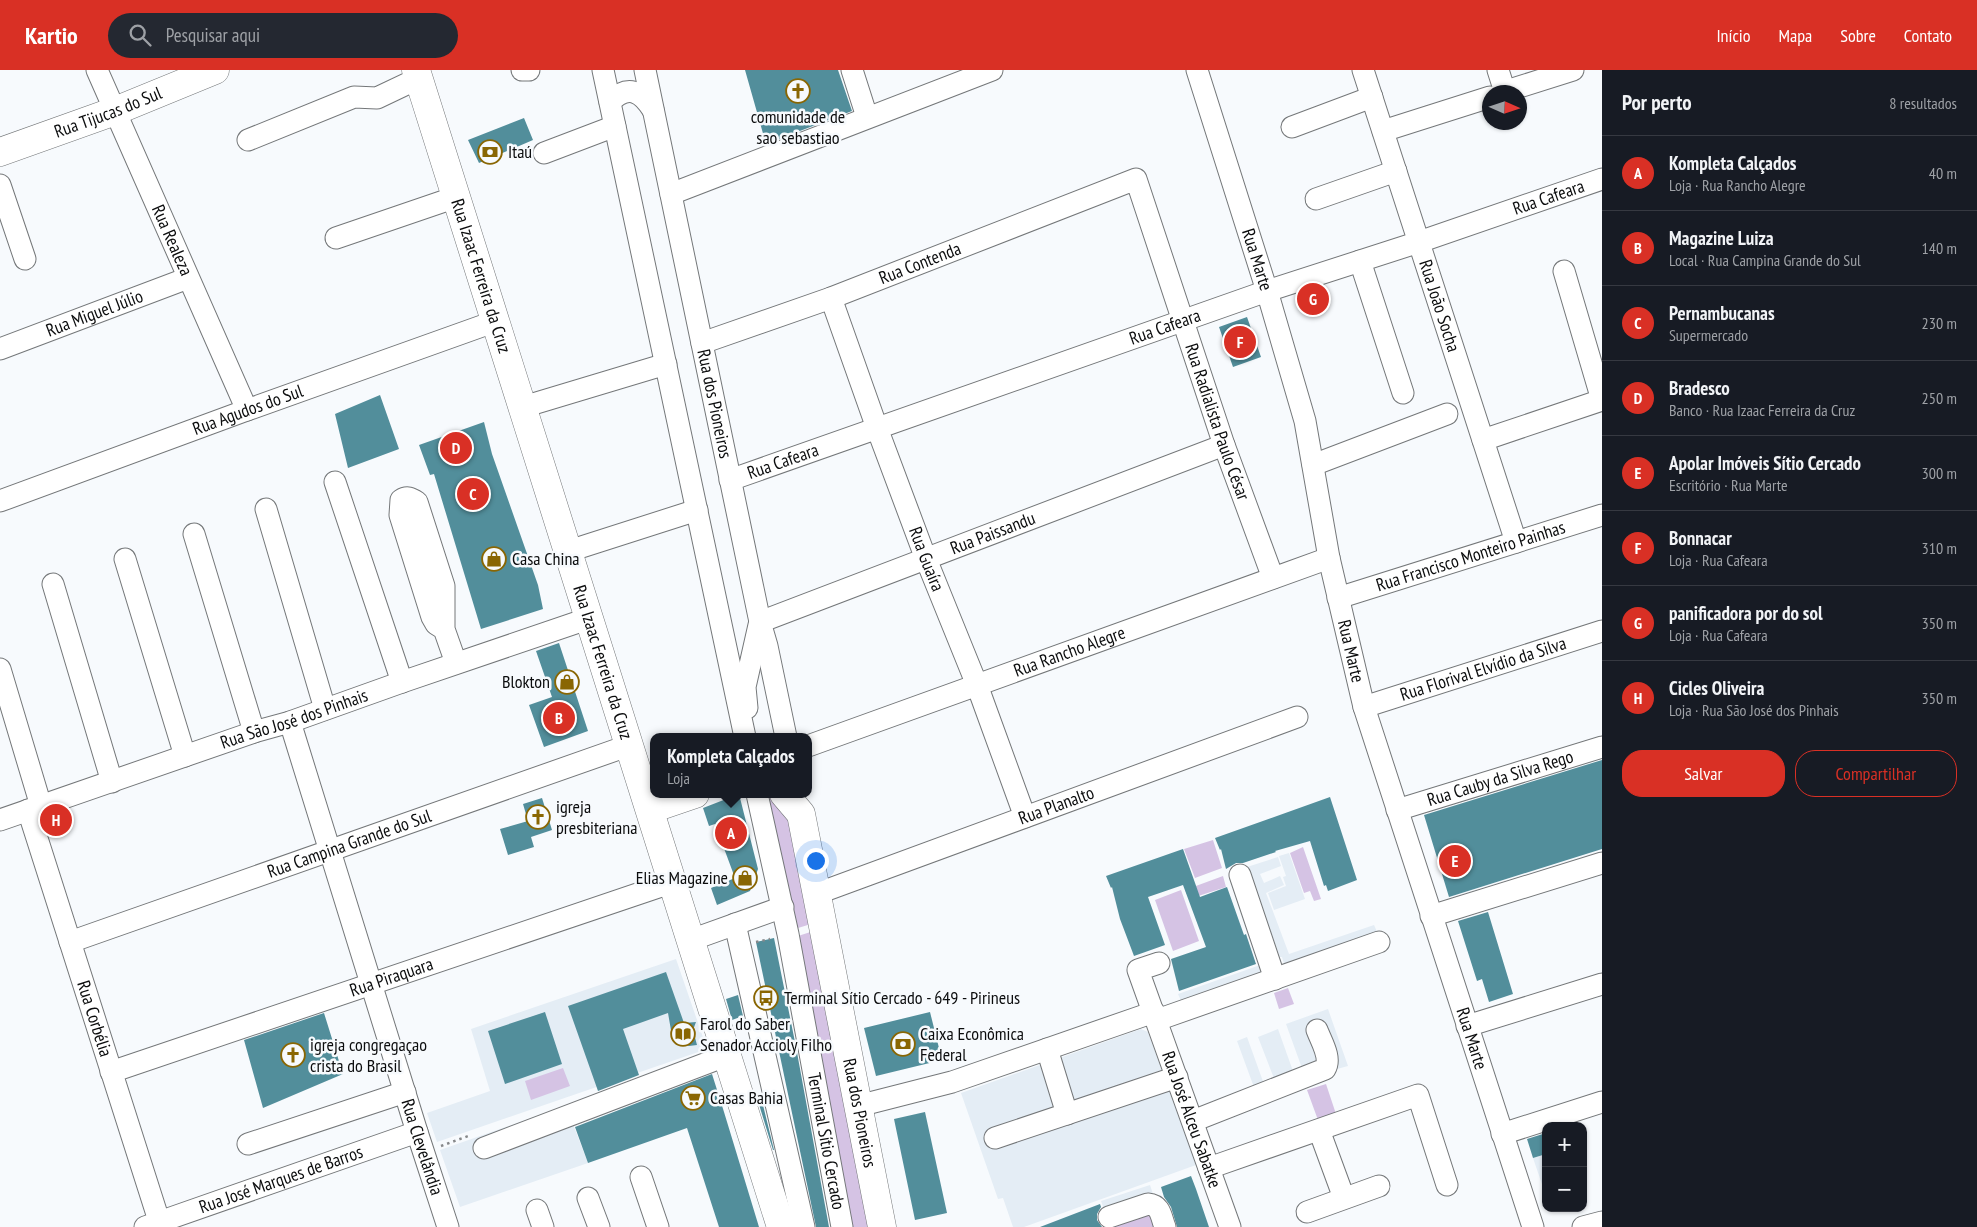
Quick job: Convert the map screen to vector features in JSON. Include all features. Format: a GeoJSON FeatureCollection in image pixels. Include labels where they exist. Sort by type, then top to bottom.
{"type":"FeatureCollection","features":[{"type":"Feature","properties":{"kind":"main road","name":"Rua Tijucas do Sul"},"geometry":{"type":"LineString","coordinates":[[0,152],[115,111],[215,70]]}},
{"type":"Feature","properties":{"kind":"main road","name":"Rua Izaac Ferreira da Cruz"},"geometry":{"type":"LineString","coordinates":[[417,74],[781,1227]]}},
{"type":"Feature","properties":{"kind":"main road"},"geometry":{"type":"LineString","coordinates":[[650,809],[683,798]]}},
{"type":"Feature","properties":{"kind":"main road","name":"Rua dos Pioneiros"},"geometry":{"type":"LineString","coordinates":[[794,801],[816,894],[882,1227]]}},
{"type":"Feature","properties":{"kind":"street","name":"Rua Realeza"},"geometry":{"type":"LineString","coordinates":[[97,70],[246,410]]}},
{"type":"Feature","properties":{"kind":"street"},"geometry":{"type":"LineString","coordinates":[[522,70],[529,70]]}},
{"type":"Feature","properties":{"kind":"street"},"geometry":{"type":"LineString","coordinates":[[603,70],[743,733]]}},
{"type":"Feature","properties":{"kind":"street","name":"Rua dos Pioneiros"},"geometry":{"type":"LineString","coordinates":[[645,70],[760,622],[767,646],[785,733]]}},
{"type":"Feature","properties":{"kind":"street"},"geometry":{"type":"LineString","coordinates":[[852,70],[867,117]]}},
{"type":"Feature","properties":{"kind":"street"},"geometry":{"type":"LineString","coordinates":[[671,194],[992,70]]}},
{"type":"Feature","properties":{"kind":"street","name":"Rua Marte"},"geometry":{"type":"LineString","coordinates":[[1197,70],[1268,291],[1305,421],[1329,558],[1364,707],[1533,1227]]}},
{"type":"Feature","properties":{"kind":"street","name":"Rua João Socha"},"geometry":{"type":"LineString","coordinates":[[1363,70],[1516,542]]}},
{"type":"Feature","properties":{"kind":"street"},"geometry":{"type":"LineString","coordinates":[[1498,70],[1502,85]]}},
{"type":"Feature","properties":{"kind":"street"},"geometry":{"type":"LineString","coordinates":[[1526,85],[1573,70]]}},
{"type":"Feature","properties":{"kind":"street"},"geometry":{"type":"LineString","coordinates":[[248,140],[354,97],[377,98],[417,74]]}},
{"type":"Feature","properties":{"kind":"street"},"geometry":{"type":"LineString","coordinates":[[610,102],[618,94],[628,91],[638,93],[647,100],[653,110]]}},
{"type":"Feature","properties":{"kind":"street"},"geometry":{"type":"LineString","coordinates":[[1292,127],[1372,97]]}},
{"type":"Feature","properties":{"kind":"street"},"geometry":{"type":"LineString","coordinates":[[1383,131],[1482,100]]}},
{"type":"Feature","properties":{"kind":"street"},"geometry":{"type":"LineString","coordinates":[[544,153],[615,126]]}},
{"type":"Feature","properties":{"kind":"street"},"geometry":{"type":"LineString","coordinates":[[1316,199],[1396,170]]}},
{"type":"Feature","properties":{"kind":"street","name":"Rua Contenda"},"geometry":{"type":"LineString","coordinates":[[702,343],[831,298],[1136,179]]}},
{"type":"Feature","properties":{"kind":"street","name":"Rua Radialista Paulo César"},"geometry":{"type":"LineString","coordinates":[[1136,179],[1224,445],[1273,578]]}},
{"type":"Feature","properties":{"kind":"street","name":"Rua Cafeara"},"geometry":{"type":"LineString","coordinates":[[730,480],[1268,291],[1419,242],[1602,179]]}},
{"type":"Feature","properties":{"kind":"street"},"geometry":{"type":"LineString","coordinates":[[0,185],[25,259]]}},
{"type":"Feature","properties":{"kind":"street"},"geometry":{"type":"LineString","coordinates":[[336,238],[456,197]]}},
{"type":"Feature","properties":{"kind":"street"},"geometry":{"type":"LineString","coordinates":[[1360,261],[1403,393]]}},
{"type":"Feature","properties":{"kind":"street"},"geometry":{"type":"LineString","coordinates":[[1483,440],[1602,400],[1564,271]]}},
{"type":"Feature","properties":{"kind":"street","name":"Rua Miguel Júlio"},"geometry":{"type":"LineString","coordinates":[[0,349],[188,278]]}},
{"type":"Feature","properties":{"kind":"street","name":"Rua Guaíra"},"geometry":{"type":"LineString","coordinates":[[831,298],[877,428],[926,559],[977,685],[1025,817]]}},
{"type":"Feature","properties":{"kind":"street","name":"Rua Agudos do Sul"},"geometry":{"type":"LineString","coordinates":[[0,501],[246,410],[496,321]]}},
{"type":"Feature","properties":{"kind":"street"},"geometry":{"type":"LineString","coordinates":[[523,407],[666,364]]}},
{"type":"Feature","properties":{"kind":"street"},"geometry":{"type":"LineString","coordinates":[[1313,465],[1447,414]]}},
{"type":"Feature","properties":{"kind":"street","name":"Rua Paissandu"},"geometry":{"type":"LineString","coordinates":[[760,622],[1224,445]]}},
{"type":"Feature","properties":{"kind":"street"},"geometry":{"type":"LineString","coordinates":[[335,482],[402,682]]}},
{"type":"Feature","properties":{"kind":"street"},"geometry":{"type":"LineString","coordinates":[[444,629],[436,624],[432,617],[400,515],[401,500],[405,498],[412,498],[417,502],[444,586],[444,629],[456,663]]}},
{"type":"Feature","properties":{"kind":"street"},"geometry":{"type":"LineString","coordinates":[[266,509],[325,709]]}},
{"type":"Feature","properties":{"kind":"street"},"geometry":{"type":"LineString","coordinates":[[569,551],[697,510]]}},
{"type":"Feature","properties":{"kind":"street","name":"Rua Francisco Monteiro Painhas"},"geometry":{"type":"LineString","coordinates":[[1338,598],[1602,515]]}},
{"type":"Feature","properties":{"kind":"street"},"geometry":{"type":"LineString","coordinates":[[194,534],[254,732]]}},
{"type":"Feature","properties":{"kind":"street","name":"Rua Rancho Alegre"},"geometry":{"type":"LineString","coordinates":[[812,745],[1329,558]]}},
{"type":"Feature","properties":{"kind":"street"},"geometry":{"type":"LineString","coordinates":[[125,559],[185,756]]}},
{"type":"Feature","properties":{"kind":"street"},"geometry":{"type":"LineString","coordinates":[[52,584],[112,782]]}},
{"type":"Feature","properties":{"kind":"street","name":"Rua São José dos Pinhais"},"geometry":{"type":"LineString","coordinates":[[0,820],[590,618]]}},
{"type":"Feature","properties":{"kind":"street"},"geometry":{"type":"LineString","coordinates":[[749,733],[745,687],[760,622]]}},
{"type":"Feature","properties":{"kind":"street","name":"Rua Florival Elvídio da Silva"},"geometry":{"type":"LineString","coordinates":[[1364,707],[1602,631]]}},
{"type":"Feature","properties":{"kind":"street","name":"Rua Corbélia"},"geometry":{"type":"LineString","coordinates":[[0,669],[34,808],[70,942],[111,1072],[155,1225]]}},
{"type":"Feature","properties":{"kind":"street","name":"Rua Planalto"},"geometry":{"type":"LineString","coordinates":[[816,894],[1298,717]]}},
{"type":"Feature","properties":{"kind":"street","name":"Rua Clevelândia"},"geometry":{"type":"LineString","coordinates":[[290,722],[447,1227]]}},
{"type":"Feature","properties":{"kind":"street","name":"Rua Campina Grande do Sul"},"geometry":{"type":"LineString","coordinates":[[70,942],[630,745]]}},
{"type":"Feature","properties":{"kind":"street","name":"Rua Cauby da Silva Rego"},"geometry":{"type":"LineString","coordinates":[[1397,810],[1602,747]]}},
{"type":"Feature","properties":{"kind":"street"},"geometry":{"type":"LineString","coordinates":[[691,940],[782,907],[758,798]]}},
{"type":"Feature","properties":{"kind":"street"},"geometry":{"type":"LineString","coordinates":[[1431,916],[1602,863]]}},
{"type":"Feature","properties":{"kind":"street"},"geometry":{"type":"LineString","coordinates":[[1243,874],[1280,977]]}},
{"type":"Feature","properties":{"kind":"street","name":"Rua Piraquara"},"geometry":{"type":"LineString","coordinates":[[111,1072],[673,882]]}},
{"type":"Feature","properties":{"kind":"street","name":"Terminal Sítio Cercado"},"geometry":{"type":"LineString","coordinates":[[782,907],[842,1227]]}},
{"type":"Feature","properties":{"kind":"street"},"geometry":{"type":"LineString","coordinates":[[735,924],[804,1227]]}},
{"type":"Feature","properties":{"kind":"street"},"geometry":{"type":"LineString","coordinates":[[858,1106],[952,1082],[1047,1049],[1280,977],[1379,942]]}},
{"type":"Feature","properties":{"kind":"street","name":"Rua José Alceu Sabatke"},"geometry":{"type":"LineString","coordinates":[[1159,963],[1138,970],[1230,1227]]}},
{"type":"Feature","properties":{"kind":"street"},"geometry":{"type":"LineString","coordinates":[[1467,1026],[1602,984]]}},
{"type":"Feature","properties":{"kind":"street"},"geometry":{"type":"LineString","coordinates":[[1193,1121],[1325,1069],[1328,1059],[1317,1030]]}},
{"type":"Feature","properties":{"kind":"street"},"geometry":{"type":"LineString","coordinates":[[1047,1049],[1067,1114]]}},
{"type":"Feature","properties":{"kind":"street"},"geometry":{"type":"LineString","coordinates":[[484,1148],[728,1055]]}},
{"type":"Feature","properties":{"kind":"street"},"geometry":{"type":"LineString","coordinates":[[995,1138],[1177,1077]]}},
{"type":"Feature","properties":{"kind":"street"},"geometry":{"type":"LineString","coordinates":[[248,1144],[404,1092]]}},
{"type":"Feature","properties":{"kind":"street"},"geometry":{"type":"LineString","coordinates":[[1209,1168],[1418,1095],[1447,1185]]}},
{"type":"Feature","properties":{"kind":"street"},"geometry":{"type":"LineString","coordinates":[[1502,1134],[1602,1102]]}},
{"type":"Feature","properties":{"kind":"street"},"geometry":{"type":"LineString","coordinates":[[1319,1130],[1344,1198]]}},
{"type":"Feature","properties":{"kind":"street","name":"Rua José Marques de Barros"},"geometry":{"type":"LineString","coordinates":[[155,1225],[417,1132]]}},
{"type":"Feature","properties":{"kind":"street"},"geometry":{"type":"LineString","coordinates":[[641,1178],[658,1227]]}},
{"type":"Feature","properties":{"kind":"street"},"geometry":{"type":"LineString","coordinates":[[1307,1212],[1379,1186]]}},
{"type":"Feature","properties":{"kind":"street"},"geometry":{"type":"LineString","coordinates":[[588,1198],[599,1227]]}},
{"type":"Feature","properties":{"kind":"street"},"geometry":{"type":"LineString","coordinates":[[1109,1217],[1148,1204],[1154,1204],[1158,1207],[1165,1227]]}},
{"type":"Feature","properties":{"kind":"street"},"geometry":{"type":"LineString","coordinates":[[1583,1227],[1602,1222]]}},
{"type":"Feature","properties":{"kind":"shaded area"},"geometry":{"type":"Polygon","coordinates":[[[759,798],[783,798],[821,921],[788,931],[759,798]]]}},
{"type":"Feature","properties":{"kind":"shaded area"},"geometry":{"type":"Polygon","coordinates":[[[1213,840],[1222,868],[1195,878],[1184,849],[1213,840]]]}},
{"type":"Feature","properties":{"kind":"shaded area"},"geometry":{"type":"Polygon","coordinates":[[[1303,847],[1321,899],[1314,901],[1310,891],[1304,893],[1290,853],[1303,847]]]}},
{"type":"Feature","properties":{"kind":"shaded area"},"geometry":{"type":"Polygon","coordinates":[[[1289,853],[1305,899],[1274,910],[1268,893],[1286,886],[1283,877],[1286,876],[1279,856],[1289,853]]]}},
{"type":"Feature","properties":{"kind":"shaded area"},"geometry":{"type":"Polygon","coordinates":[[[1278,857],[1281,866],[1260,874],[1264,883],[1280,876],[1284,885],[1266,893],[1289,954],[1374,925],[1378,934],[1285,967],[1247,867],[1278,857]]]}},
{"type":"Feature","properties":{"kind":"shaded area"},"geometry":{"type":"Polygon","coordinates":[[[1223,876],[1226,887],[1189,899],[1185,890],[1223,876]]]}},
{"type":"Feature","properties":{"kind":"shaded area"},"geometry":{"type":"Polygon","coordinates":[[[1181,890],[1199,941],[1173,951],[1155,900],[1181,890]]]}},
{"type":"Feature","properties":{"kind":"shaded area"},"geometry":{"type":"Polygon","coordinates":[[[823,928],[882,1227],[851,1227],[798,936],[823,928]]]}},
{"type":"Feature","properties":{"kind":"shaded area"},"geometry":{"type":"Polygon","coordinates":[[[676,959],[707,1049],[437,1142],[427,1113],[490,1091],[471,1029],[676,959]]]}},
{"type":"Feature","properties":{"kind":"shaded area"},"geometry":{"type":"Polygon","coordinates":[[[1266,963],[1269,972],[1182,1003],[1178,994],[1266,963]]]}},
{"type":"Feature","properties":{"kind":"shaded area"},"geometry":{"type":"Polygon","coordinates":[[[1288,988],[1294,1004],[1279,1009],[1274,993],[1288,988]]]}},
{"type":"Feature","properties":{"kind":"shaded area"},"geometry":{"type":"Polygon","coordinates":[[[1328,1009],[1348,1066],[1337,1069],[1320,1021],[1323,1064],[1303,1071],[1286,1024],[1328,1009]]]}},
{"type":"Feature","properties":{"kind":"shaded area"},"geometry":{"type":"Polygon","coordinates":[[[1141,1029],[1148,1032],[1196,1165],[1024,1227],[1013,1227],[1003,1198],[998,1199],[961,1093],[1141,1029]]]}},
{"type":"Feature","properties":{"kind":"shaded area"},"geometry":{"type":"Polygon","coordinates":[[[1278,1029],[1294,1074],[1275,1081],[1258,1037],[1278,1029]]]}},
{"type":"Feature","properties":{"kind":"shaded area"},"geometry":{"type":"Polygon","coordinates":[[[1247,1037],[1265,1087],[1255,1090],[1237,1041],[1247,1037]]]}},
{"type":"Feature","properties":{"kind":"shaded area"},"geometry":{"type":"Polygon","coordinates":[[[563,1068],[570,1086],[531,1100],[525,1081],[563,1068]]]}},
{"type":"Feature","properties":{"kind":"shaded area"},"geometry":{"type":"Polygon","coordinates":[[[1326,1084],[1336,1114],[1318,1120],[1307,1090],[1326,1084]]]}},
{"type":"Feature","properties":{"kind":"shaded area"},"geometry":{"type":"Polygon","coordinates":[[[566,1106],[588,1163],[460,1207],[440,1150],[566,1106]]]}},
{"type":"Feature","properties":{"kind":"shaded area"},"geometry":{"type":"Polygon","coordinates":[[[1542,1155],[1542,1184],[1533,1158],[1542,1155]]]}},
{"type":"Feature","properties":{"kind":"shaded area"},"geometry":{"type":"Polygon","coordinates":[[[1150,1185],[1153,1194],[1105,1212],[1101,1201],[1150,1185]]]}},
{"type":"Feature","properties":{"kind":"shaded area"},"geometry":{"type":"Polygon","coordinates":[[[1153,1205],[1161,1227],[1111,1227],[1153,1205]]]}},
{"type":"Feature","properties":{"kind":"building","name":"comunidade de sao sebastiao"},"geometry":{"type":"Polygon","coordinates":[[[745,70],[838,70],[852,111],[766,144],[745,70]]]}},
{"type":"Feature","properties":{"kind":"building","name":"Itaú"},"geometry":{"type":"Polygon","coordinates":[[[524,118],[533,140],[479,163],[468,140],[524,118]]]}},
{"type":"Feature","properties":{"kind":"building"},"geometry":{"type":"Polygon","coordinates":[[[1324,286],[1330,305],[1306,312],[1305,310],[1301,311],[1296,295],[1324,286]]]}},
{"type":"Feature","properties":{"kind":"building"},"geometry":{"type":"Polygon","coordinates":[[[1247,317],[1261,357],[1233,367],[1219,327],[1247,317]]]}},
{"type":"Feature","properties":{"kind":"building"},"geometry":{"type":"Polygon","coordinates":[[[380,395],[399,449],[348,468],[335,414],[380,395]]]}},
{"type":"Feature","properties":{"kind":"building"},"geometry":{"type":"Polygon","coordinates":[[[484,422],[492,454],[538,585],[543,609],[481,629],[434,474],[430,475],[419,445],[484,422]]]}},
{"type":"Feature","properties":{"kind":"building"},"geometry":{"type":"Polygon","coordinates":[[[559,643],[588,731],[544,747],[529,705],[552,697],[536,651],[559,643]]]}},
{"type":"Feature","properties":{"kind":"building"},"geometry":{"type":"Polygon","coordinates":[[[1602,760],[1602,849],[1449,897],[1424,815],[1602,760]]]}},
{"type":"Feature","properties":{"kind":"building"},"geometry":{"type":"Polygon","coordinates":[[[1330,797],[1357,880],[1328,891],[1326,885],[1324,886],[1310,841],[1243,863],[1236,863],[1226,869],[1221,849],[1215,838],[1330,797]]]}},
{"type":"Feature","properties":{"kind":"building"},"geometry":{"type":"Polygon","coordinates":[[[542,798],[552,830],[531,837],[534,847],[508,855],[500,829],[528,821],[523,804],[542,798]]]}},
{"type":"Feature","properties":{"kind":"building"},"geometry":{"type":"Polygon","coordinates":[[[729,798],[740,798],[758,869],[750,891],[717,905],[711,888],[735,878],[715,824],[709,826],[703,808],[729,798]]]}},
{"type":"Feature","properties":{"kind":"building"},"geometry":{"type":"Polygon","coordinates":[[[1183,849],[1200,897],[1227,887],[1256,964],[1179,991],[1171,959],[1206,947],[1183,885],[1148,897],[1165,945],[1134,956],[1120,919],[1112,887],[1106,876],[1183,849]]]}},
{"type":"Feature","properties":{"kind":"building"},"geometry":{"type":"Polygon","coordinates":[[[1488,912],[1513,994],[1489,1002],[1482,979],[1477,981],[1458,921],[1488,912]]]}},
{"type":"Feature","properties":{"kind":"building"},"geometry":{"type":"Polygon","coordinates":[[[774,938],[829,1227],[816,1227],[756,942],[774,938]]]}},
{"type":"Feature","properties":{"kind":"building"},"geometry":{"type":"Polygon","coordinates":[[[666,972],[684,1023],[696,1022],[693,1030],[697,1045],[689,1046],[680,1043],[672,1036],[668,1013],[623,1029],[639,1075],[598,1091],[568,1006],[666,972]]]}},
{"type":"Feature","properties":{"kind":"building"},"geometry":{"type":"Polygon","coordinates":[[[738,995],[743,1016],[732,1020],[726,999],[738,995]]]}},
{"type":"Feature","properties":{"kind":"building"},"geometry":{"type":"Polygon","coordinates":[[[545,1012],[562,1064],[505,1084],[488,1031],[545,1012]]]}},
{"type":"Feature","properties":{"kind":"building","name":"Caixa Econômica Federal"},"geometry":{"type":"Polygon","coordinates":[[[930,1012],[942,1060],[876,1076],[864,1028],[930,1012]]]}},
{"type":"Feature","properties":{"kind":"building","name":"igreja congregaçao crista do Brasil"},"geometry":{"type":"Polygon","coordinates":[[[324,1013],[343,1074],[263,1108],[244,1040],[324,1013]]]}},
{"type":"Feature","properties":{"kind":"building"},"geometry":{"type":"Polygon","coordinates":[[[712,1074],[759,1227],[719,1227],[687,1128],[588,1163],[575,1127],[712,1074]]]}},
{"type":"Feature","properties":{"kind":"building"},"geometry":{"type":"Polygon","coordinates":[[[761,1097],[774,1150],[757,1098],[761,1097]]]}},
{"type":"Feature","properties":{"kind":"building"},"geometry":{"type":"Polygon","coordinates":[[[925,1112],[947,1213],[915,1220],[894,1119],[925,1112]]]}},
{"type":"Feature","properties":{"kind":"building"},"geometry":{"type":"Polygon","coordinates":[[[1542,1134],[1542,1155],[1533,1158],[1527,1139],[1542,1134]]]}},
{"type":"Feature","properties":{"kind":"building"},"geometry":{"type":"Polygon","coordinates":[[[1191,1176],[1209,1227],[1177,1227],[1171,1207],[1164,1197],[1161,1187],[1191,1176]]]}},
{"type":"Feature","properties":{"kind":"building"},"geometry":{"type":"Polygon","coordinates":[[[1100,1204],[1101,1207],[1097,1214],[1097,1220],[1102,1227],[1040,1227],[1100,1204]]]}},
{"type":"Feature","properties":{"kind":"place","name":"comunidade de sao sebastiao"},"geometry":{"type":"Point","coordinates":[798,91]}},
{"type":"Feature","properties":{"kind":"place","name":"Itaú"},"geometry":{"type":"Point","coordinates":[490,152]}},
{"type":"Feature","properties":{"kind":"place","name":"panificadora por do sol"},"geometry":{"type":"Point","coordinates":[1313,299]}},
{"type":"Feature","properties":{"kind":"place","name":"Bonnacar"},"geometry":{"type":"Point","coordinates":[1240,342]}},
{"type":"Feature","properties":{"kind":"place","name":"Bradesco"},"geometry":{"type":"Point","coordinates":[456,448]}},
{"type":"Feature","properties":{"kind":"place","name":"Pernambucanas"},"geometry":{"type":"Point","coordinates":[473,494]}},
{"type":"Feature","properties":{"kind":"place","name":"Casa China"},"geometry":{"type":"Point","coordinates":[494,559]}},
{"type":"Feature","properties":{"kind":"place","name":"Blokton"},"geometry":{"type":"Point","coordinates":[567,682]}},
{"type":"Feature","properties":{"kind":"place","name":"Magazine Luiza"},"geometry":{"type":"Point","coordinates":[559,718]}},
{"type":"Feature","properties":{"kind":"place","name":"igreja presbiteriana"},"geometry":{"type":"Point","coordinates":[538,817]}},
{"type":"Feature","properties":{"kind":"place","name":"Cicles Oliveira"},"geometry":{"type":"Point","coordinates":[56,820]}},
{"type":"Feature","properties":{"kind":"place","name":"Kompleta Calçados"},"geometry":{"type":"Point","coordinates":[731,833]}},
{"type":"Feature","properties":{"kind":"place","name":"Apolar Imóveis Sítio Cercado"},"geometry":{"type":"Point","coordinates":[1455,861]}},
{"type":"Feature","properties":{"kind":"place","name":"Elias Magazine"},"geometry":{"type":"Point","coordinates":[745,878]}},
{"type":"Feature","properties":{"kind":"place","name":"Terminal Sítio Cercado - 649 - Pirineus"},"geometry":{"type":"Point","coordinates":[766,998]}},
{"type":"Feature","properties":{"kind":"place","name":"Farol do Saber Senador Accioly Filho"},"geometry":{"type":"Point","coordinates":[683,1034]}},
{"type":"Feature","properties":{"kind":"place","name":"Caixa Econômica Federal"},"geometry":{"type":"Point","coordinates":[903,1044]}},
{"type":"Feature","properties":{"kind":"place","name":"igreja congregaçao crista do Brasil"},"geometry":{"type":"Point","coordinates":[293,1055]}},
{"type":"Feature","properties":{"kind":"place","name":"Casas Bahia"},"geometry":{"type":"Point","coordinates":[693,1098]}}]}
